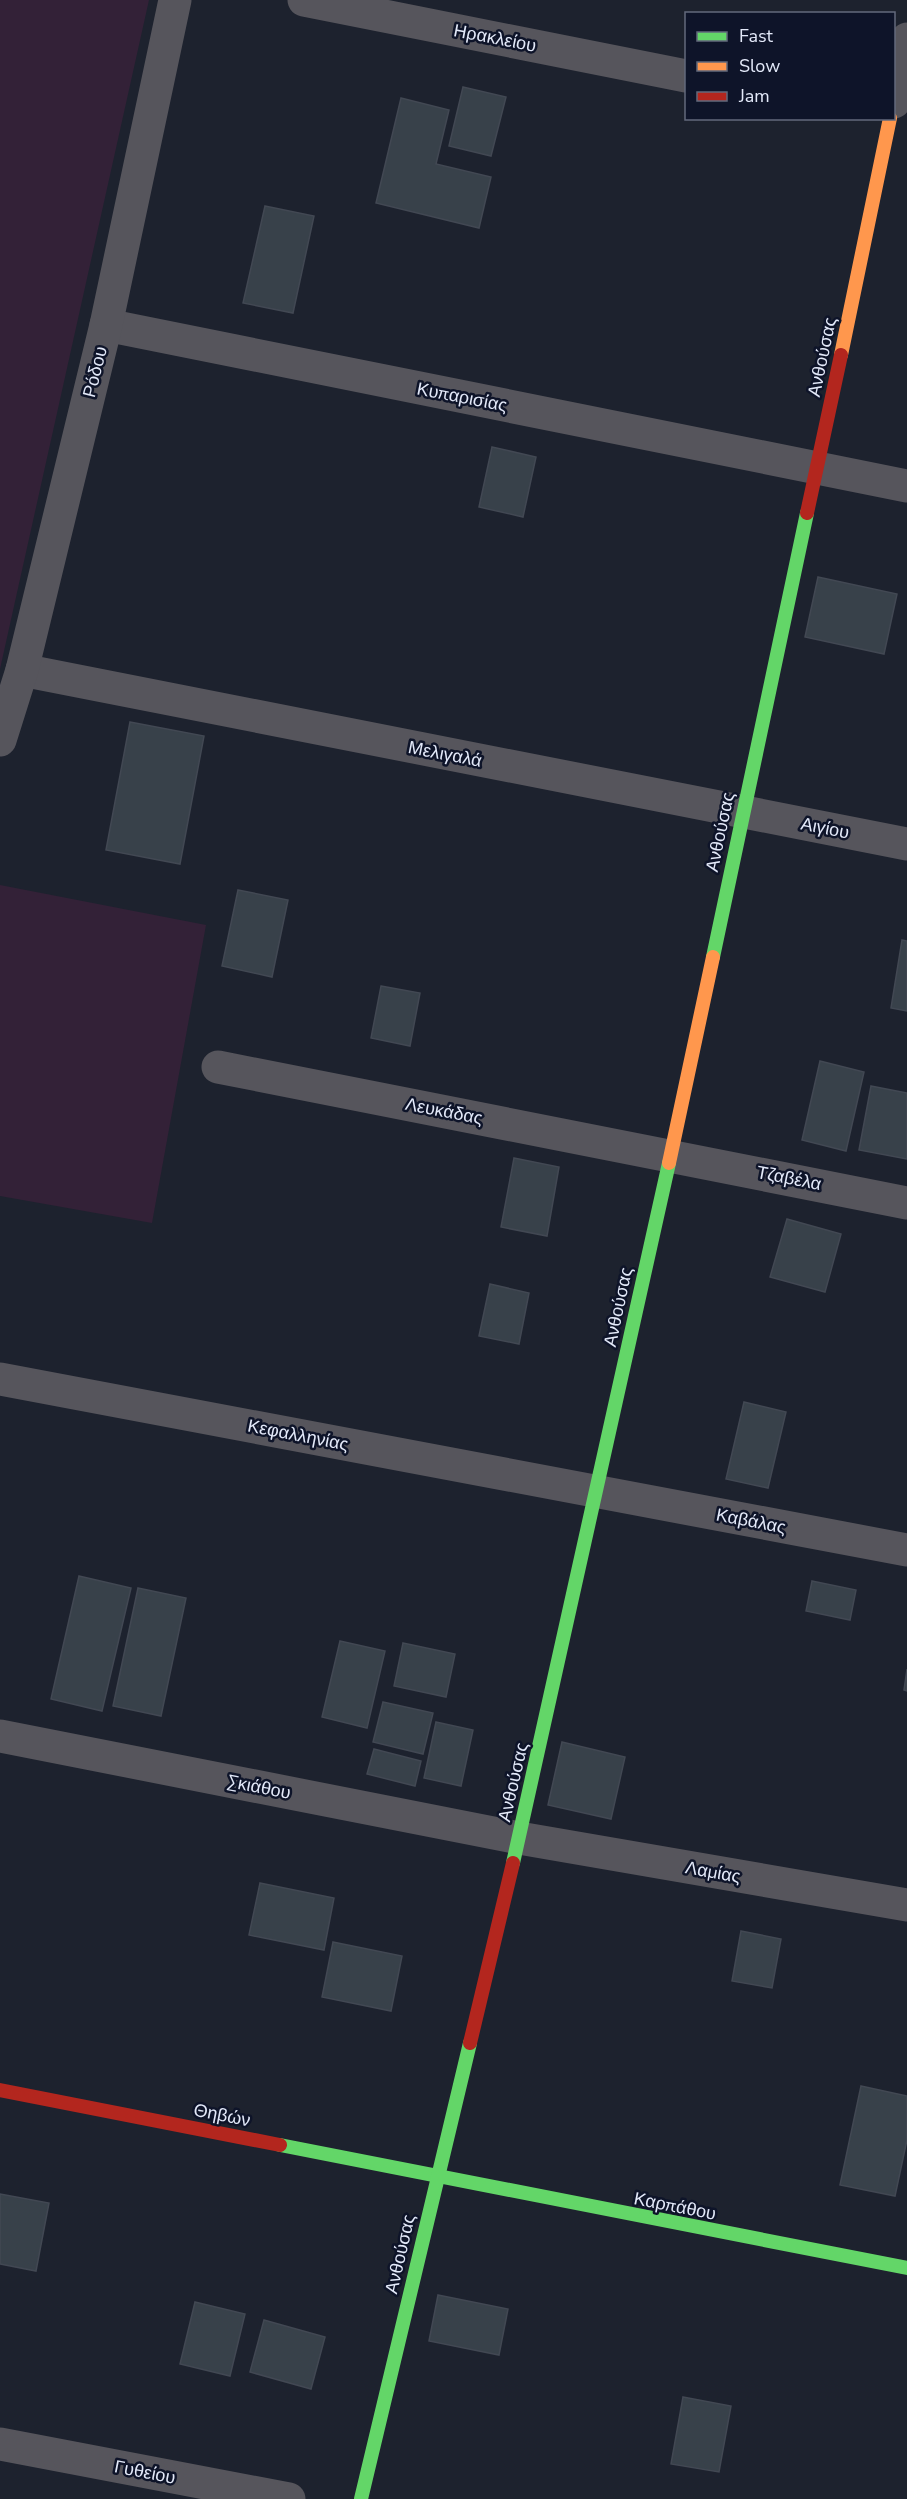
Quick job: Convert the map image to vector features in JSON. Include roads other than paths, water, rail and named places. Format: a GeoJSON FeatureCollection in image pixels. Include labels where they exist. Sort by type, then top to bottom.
{"type":"FeatureCollection","features":[{"type":"Feature","properties":{"kind":"street","name":"Ρόδου"},"geometry":{"type":"LineString","coordinates":[[0,740],[22,670],[106,326],[175,0]]}},
{"type":"Feature","properties":{"kind":"street","name":"Ηρακλείου"},"geometry":{"type":"LineString","coordinates":[[304,0],[685,76]]}},
{"type":"Feature","properties":{"kind":"street"},"geometry":{"type":"LineString","coordinates":[[895,97],[907,39]]}},
{"type":"Feature","properties":{"kind":"street","name":"Ανθούσας"},"geometry":{"type":"LineString","coordinates":[[361,2499],[519,1838],[670,1154],[892,120]]}},
{"type":"Feature","properties":{"kind":"street","name":"Κυπαρισίας"},"geometry":{"type":"LineString","coordinates":[[106,326],[907,486]]}},
{"type":"Feature","properties":{"kind":"street","name":"Μελιγαλά"},"geometry":{"type":"LineString","coordinates":[[22,670],[743,812]]}},
{"type":"Feature","properties":{"kind":"street","name":"Αιγίου"},"geometry":{"type":"LineString","coordinates":[[743,812],[907,844]]}},
{"type":"Feature","properties":{"kind":"street","name":"Λευκάδας"},"geometry":{"type":"LineString","coordinates":[[218,1067],[670,1154]]}},
{"type":"Feature","properties":{"kind":"street","name":"Τζαβέλα"},"geometry":{"type":"LineString","coordinates":[[670,1154],[907,1203]]}},
{"type":"Feature","properties":{"kind":"street","name":"Κεφαλληνίας"},"geometry":{"type":"LineString","coordinates":[[0,1379],[596,1491]]}},
{"type":"Feature","properties":{"kind":"street","name":"Καβάλας"},"geometry":{"type":"LineString","coordinates":[[596,1491],[907,1550]]}},
{"type":"Feature","properties":{"kind":"street","name":"Σκιάθου"},"geometry":{"type":"LineString","coordinates":[[0,1736],[519,1838]]}},
{"type":"Feature","properties":{"kind":"street","name":"Λαμίας"},"geometry":{"type":"LineString","coordinates":[[519,1838],[907,1905]]}},
{"type":"Feature","properties":{"kind":"street","name":"Θηβών"},"geometry":{"type":"LineString","coordinates":[[0,2090],[437,2175]]}},
{"type":"Feature","properties":{"kind":"street","name":"Καρπάθου"},"geometry":{"type":"LineString","coordinates":[[437,2175],[603,2211],[907,2268]]}},
{"type":"Feature","properties":{"kind":"street","name":"Γυθείου"},"geometry":{"type":"LineString","coordinates":[[0,2444],[289,2499]]}}]}
